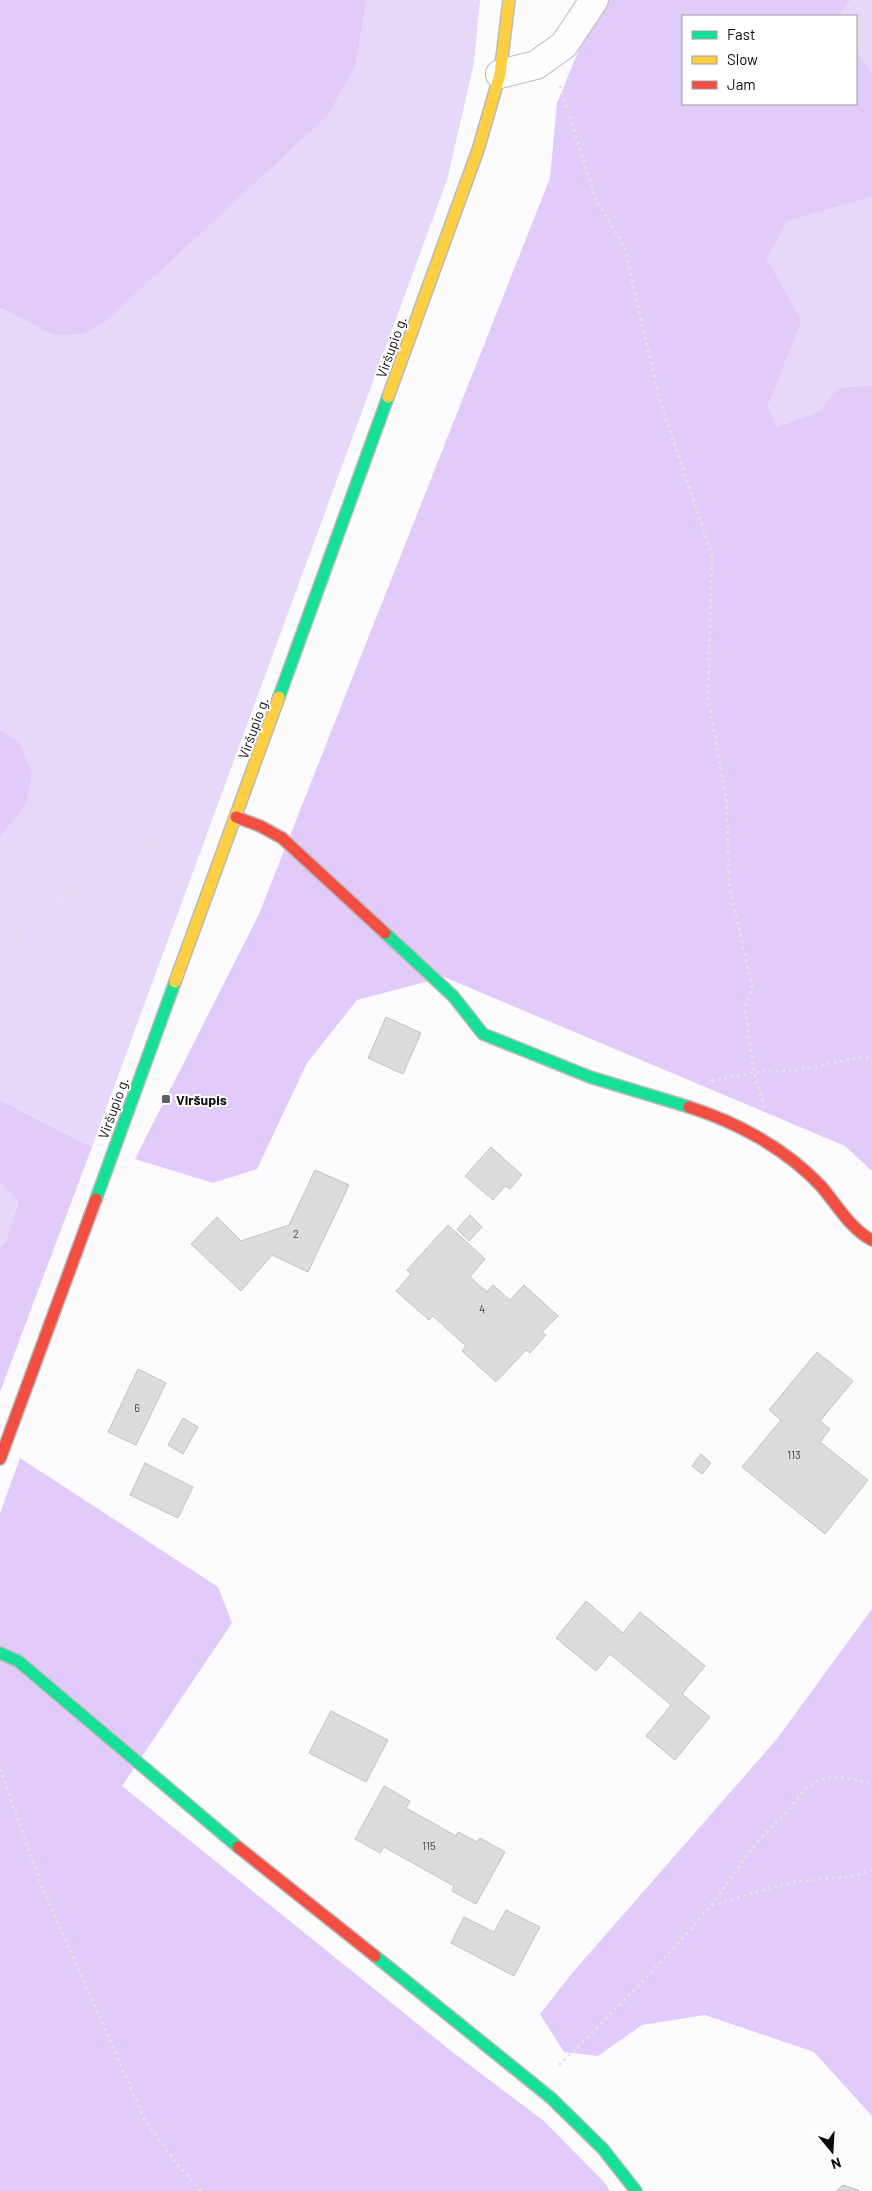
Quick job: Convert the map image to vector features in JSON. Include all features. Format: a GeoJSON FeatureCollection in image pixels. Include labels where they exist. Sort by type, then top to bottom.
{"type":"FeatureCollection","features":[{"type":"Feature","properties":{"kind":"street","name":"Viršupio g."},"geometry":{"type":"LineString","coordinates":[[0,1459],[478,150],[500,74],[508,0]]}},
{"type":"Feature","properties":{"kind":"street"},"geometry":{"type":"LineString","coordinates":[[500,74],[536,65],[564,45],[594,0]]}},
{"type":"Feature","properties":{"kind":"street"},"geometry":{"type":"LineString","coordinates":[[236,817],[260,826],[282,838],[453,996],[482,1034],[590,1077],[711,1114],[764,1141],[792,1160],[819,1184],[862,1235],[872,1240]]}},
{"type":"Feature","properties":{"kind":"street"},"geometry":{"type":"LineString","coordinates":[[0,1653],[18,1661],[221,1833],[537,2086],[586,2132],[626,2175],[636,2191]]}},
{"type":"Feature","properties":{"kind":"path"},"geometry":{"type":"LineString","coordinates":[[550,56],[596,200],[624,246],[659,398],[712,556],[708,698],[727,804],[729,884],[752,986],[745,1009],[754,1072],[765,1106],[764,1141]]}},
{"type":"Feature","properties":{"kind":"path"},"geometry":{"type":"LineString","coordinates":[[0,947],[88,880],[160,841],[197,816],[236,817]]}},
{"type":"Feature","properties":{"kind":"path"},"geometry":{"type":"LineString","coordinates":[[702,1082],[754,1072],[798,1070],[858,1058],[872,1058]]}},
{"type":"Feature","properties":{"kind":"path"},"geometry":{"type":"LineString","coordinates":[[0,1769],[41,1884],[144,2118],[177,2164],[201,2191]]}},
{"type":"Feature","properties":{"kind":"path"},"geometry":{"type":"LineString","coordinates":[[537,2086],[619,2006],[711,1905],[761,1836],[787,1813],[804,1792],[819,1780],[847,1776],[872,1784]]}},
{"type":"Feature","properties":{"kind":"path"},"geometry":{"type":"LineString","coordinates":[[711,1905],[792,1882],[854,1876],[872,1870]]}},
{"type":"Feature","properties":{"kind":"shaded area"},"geometry":{"type":"Polygon","coordinates":[[[0,0],[367,0],[356,65],[327,116],[106,321],[84,334],[53,335],[0,308],[0,0]]]}},
{"type":"Feature","properties":{"kind":"shaded area"},"geometry":{"type":"Polygon","coordinates":[[[367,0],[480,0],[474,63],[447,180],[92,1147],[0,1100],[0,838],[26,804],[19,742],[0,730],[0,308],[53,335],[356,65],[367,0]]]}},
{"type":"Feature","properties":{"kind":"shaded area"},"geometry":{"type":"Polygon","coordinates":[[[580,0],[851,0],[840,15],[682,15],[682,105],[857,105],[857,51],[872,72],[872,197],[788,221],[767,259],[802,320],[768,406],[777,427],[820,411],[837,388],[872,385],[872,1171],[845,1146],[444,977],[357,1000],[307,1063],[257,1169],[213,1183],[135,1159],[259,914],[550,178],[557,103],[589,25],[580,0]]]}},
{"type":"Feature","properties":{"kind":"shaded area"},"geometry":{"type":"Polygon","coordinates":[[[851,0],[872,0],[872,72],[857,51],[857,15],[840,15],[851,0]]]}},
{"type":"Feature","properties":{"kind":"shaded area"},"geometry":{"type":"Polygon","coordinates":[[[872,197],[872,385],[837,388],[820,411],[777,427],[768,406],[802,320],[767,259],[788,221],[872,197]]]}},
{"type":"Feature","properties":{"kind":"shaded area"},"geometry":{"type":"Polygon","coordinates":[[[0,730],[19,742],[32,772],[26,804],[0,838],[0,730]]]}},
{"type":"Feature","properties":{"kind":"shaded area"},"geometry":{"type":"Polygon","coordinates":[[[0,1100],[92,1147],[0,1392],[0,1247],[6,1242],[18,1201],[0,1182],[0,1100]]]}},
{"type":"Feature","properties":{"kind":"shaded area"},"geometry":{"type":"Polygon","coordinates":[[[0,1182],[18,1200],[6,1242],[0,1247],[0,1182]]]}},
{"type":"Feature","properties":{"kind":"shaded area"},"geometry":{"type":"Polygon","coordinates":[[[20,1458],[218,1587],[232,1623],[122,1786],[455,2054],[544,2121],[604,2182],[610,2191],[0,2191],[0,1513],[20,1458]]]}},
{"type":"Feature","properties":{"kind":"shaded area"},"geometry":{"type":"Polygon","coordinates":[[[872,1609],[872,2116],[814,2052],[705,2015],[642,2025],[598,2056],[564,2052],[540,2014],[573,1972],[776,1740],[872,1609]]]}},
{"type":"Feature","properties":{"kind":"building"},"geometry":{"type":"Polygon","coordinates":[[[386,1017],[421,1033],[403,1074],[368,1058],[386,1017]]]}},
{"type":"Feature","properties":{"kind":"building"},"geometry":{"type":"Polygon","coordinates":[[[491,1147],[522,1175],[510,1189],[505,1186],[493,1200],[465,1176],[491,1147]]]}},
{"type":"Feature","properties":{"kind":"building"},"geometry":{"type":"Polygon","coordinates":[[[315,1170],[349,1185],[308,1272],[272,1255],[241,1291],[191,1244],[217,1217],[241,1241],[289,1225],[315,1170]]]}},
{"type":"Feature","properties":{"kind":"building"},"geometry":{"type":"Polygon","coordinates":[[[470,1215],[482,1227],[469,1241],[457,1229],[470,1215]]]}},
{"type":"Feature","properties":{"kind":"building"},"geometry":{"type":"Polygon","coordinates":[[[448,1225],[485,1259],[470,1277],[487,1292],[493,1285],[510,1300],[524,1285],[558,1316],[542,1332],[546,1335],[530,1353],[526,1350],[496,1382],[462,1351],[466,1346],[433,1316],[429,1320],[396,1291],[411,1274],[407,1270],[448,1225]]]}},
{"type":"Feature","properties":{"kind":"building"},"geometry":{"type":"Polygon","coordinates":[[[817,1352],[853,1381],[820,1421],[830,1429],[820,1442],[868,1480],[825,1534],[742,1467],[781,1420],[769,1410],[817,1352]]]}},
{"type":"Feature","properties":{"kind":"building"},"geometry":{"type":"Polygon","coordinates":[[[138,1369],[166,1383],[136,1445],[108,1432],[138,1369]]]}},
{"type":"Feature","properties":{"kind":"building"},"geometry":{"type":"Polygon","coordinates":[[[183,1418],[198,1427],[183,1454],[168,1445],[183,1418]]]}},
{"type":"Feature","properties":{"kind":"building"},"geometry":{"type":"Polygon","coordinates":[[[701,1454],[711,1463],[702,1474],[692,1466],[701,1454]]]}},
{"type":"Feature","properties":{"kind":"building"},"geometry":{"type":"Polygon","coordinates":[[[145,1463],[193,1487],[178,1518],[130,1495],[145,1463]]]}},
{"type":"Feature","properties":{"kind":"building"},"geometry":{"type":"Polygon","coordinates":[[[586,1601],[623,1633],[640,1612],[705,1666],[682,1694],[710,1717],[675,1760],[646,1736],[671,1705],[610,1654],[596,1671],[556,1638],[586,1601]]]}},
{"type":"Feature","properties":{"kind":"building"},"geometry":{"type":"Polygon","coordinates":[[[331,1711],[388,1740],[366,1782],[309,1753],[331,1711]]]}},
{"type":"Feature","properties":{"kind":"building"},"geometry":{"type":"Polygon","coordinates":[[[384,1786],[410,1801],[406,1808],[456,1836],[458,1832],[477,1842],[480,1838],[505,1852],[476,1904],[452,1891],[454,1886],[384,1847],[380,1853],[355,1839],[384,1786]]]}},
{"type":"Feature","properties":{"kind":"building"},"geometry":{"type":"Polygon","coordinates":[[[506,1910],[540,1927],[514,1976],[451,1943],[464,1917],[494,1932],[506,1910]]]}},
{"type":"Feature","properties":{"kind":"building"},"geometry":{"type":"Polygon","coordinates":[[[843,2185],[858,2190],[859,2191],[836,2191],[843,2185]]]}},
{"type":"Feature","properties":{"kind":"traffic: fast"},"geometry":{"type":"LineString","coordinates":[[279,697],[388,397]]}},
{"type":"Feature","properties":{"kind":"traffic: fast"},"geometry":{"type":"LineString","coordinates":[[385,933],[453,996],[483,1034],[590,1077],[689,1107]]}},
{"type":"Feature","properties":{"kind":"traffic: fast"},"geometry":{"type":"LineString","coordinates":[[96,1199],[175,982]]}},
{"type":"Feature","properties":{"kind":"traffic: fast"},"geometry":{"type":"LineString","coordinates":[[0,1653],[18,1661],[238,1847]]}},
{"type":"Feature","properties":{"kind":"traffic: fast"},"geometry":{"type":"LineString","coordinates":[[375,1956],[551,2098],[603,2149],[636,2191]]}},
{"type":"Feature","properties":{"kind":"traffic: slow"},"geometry":{"type":"LineString","coordinates":[[388,397],[478,150],[500,74],[509,0]]}},
{"type":"Feature","properties":{"kind":"traffic: slow"},"geometry":{"type":"LineString","coordinates":[[175,982],[279,697]]}},
{"type":"Feature","properties":{"kind":"traffic: jam"},"geometry":{"type":"LineString","coordinates":[[236,817],[260,826],[282,838],[385,933]]}},
{"type":"Feature","properties":{"kind":"traffic: jam"},"geometry":{"type":"LineString","coordinates":[[689,1107],[724,1120],[776,1148],[820,1185],[857,1229],[872,1240]]}},
{"type":"Feature","properties":{"kind":"traffic: jam"},"geometry":{"type":"LineString","coordinates":[[0,1459],[96,1199]]}},
{"type":"Feature","properties":{"kind":"traffic: jam"},"geometry":{"type":"LineString","coordinates":[[238,1847],[375,1956]]}},
{"type":"Feature","properties":{"kind":"place","name":"Viršupis"},"geometry":{"type":"Point","coordinates":[166,1099]}}]}
